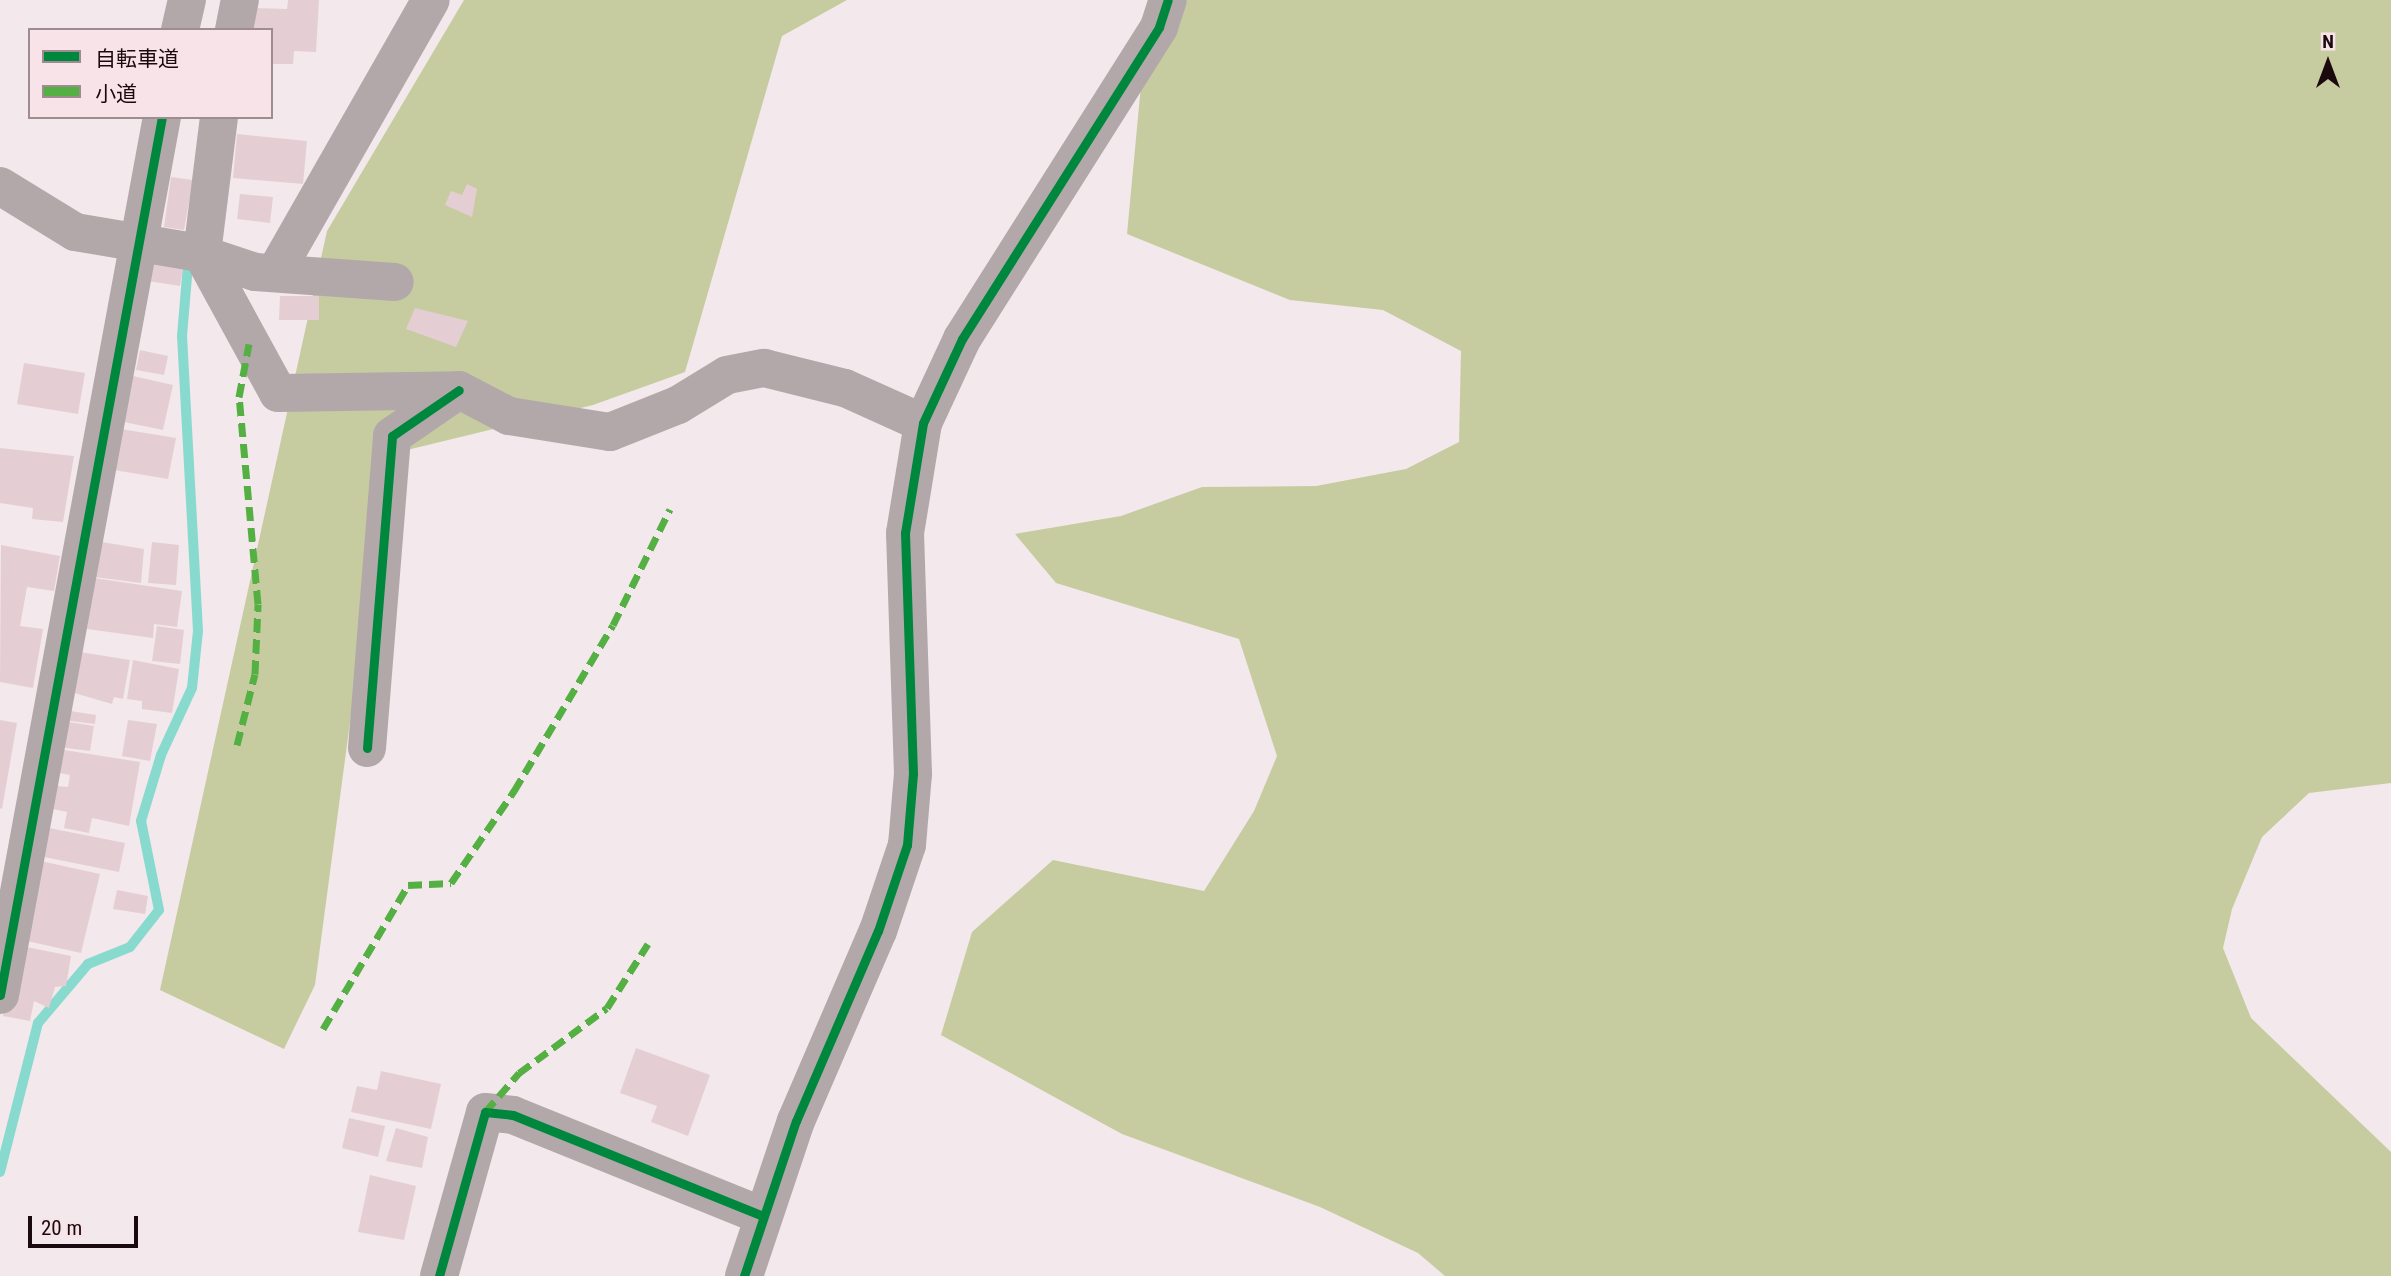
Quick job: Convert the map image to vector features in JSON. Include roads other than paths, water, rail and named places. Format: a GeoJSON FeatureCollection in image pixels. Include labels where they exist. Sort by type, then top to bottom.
{"type":"FeatureCollection","features":[{"type":"Feature","properties":{"kind":"street"},"geometry":{"type":"LineString","coordinates":[[180,28],[187,0]]}},
{"type":"Feature","properties":{"kind":"street"},"geometry":{"type":"LineString","coordinates":[[234,28],[240,0]]}},
{"type":"Feature","properties":{"kind":"street"},"geometry":{"type":"LineString","coordinates":[[275,273],[431,0]]}},
{"type":"Feature","properties":{"kind":"street"},"geometry":{"type":"LineString","coordinates":[[744,1276],[761,1215],[878,931],[906,845],[913,774],[905,533],[923,423],[962,339],[1159,27],[1168,0]]}},
{"type":"Feature","properties":{"kind":"street"},"geometry":{"type":"LineString","coordinates":[[0,995],[136,240],[162,119]]}},
{"type":"Feature","properties":{"kind":"street"},"geometry":{"type":"LineString","coordinates":[[219,119],[202,254],[278,393],[459,390],[509,416],[610,432],[678,405],[727,375],[764,368],[845,388],[923,423]]}},
{"type":"Feature","properties":{"kind":"street"},"geometry":{"type":"LineString","coordinates":[[0,186],[75,232],[136,240],[275,273],[395,282]]}},
{"type":"Feature","properties":{"kind":"street"},"geometry":{"type":"LineString","coordinates":[[367,748],[392,436],[459,390]]}},
{"type":"Feature","properties":{"kind":"street"},"geometry":{"type":"LineString","coordinates":[[439,1276],[485,1112],[513,1115],[761,1215]]}},
{"type":"Feature","properties":{"kind":"waterway"},"geometry":{"type":"LineString","coordinates":[[0,1172],[38,1023],[88,964],[130,947],[159,910],[141,821],[161,755],[192,688],[198,631],[182,336],[188,265]]}}]}
